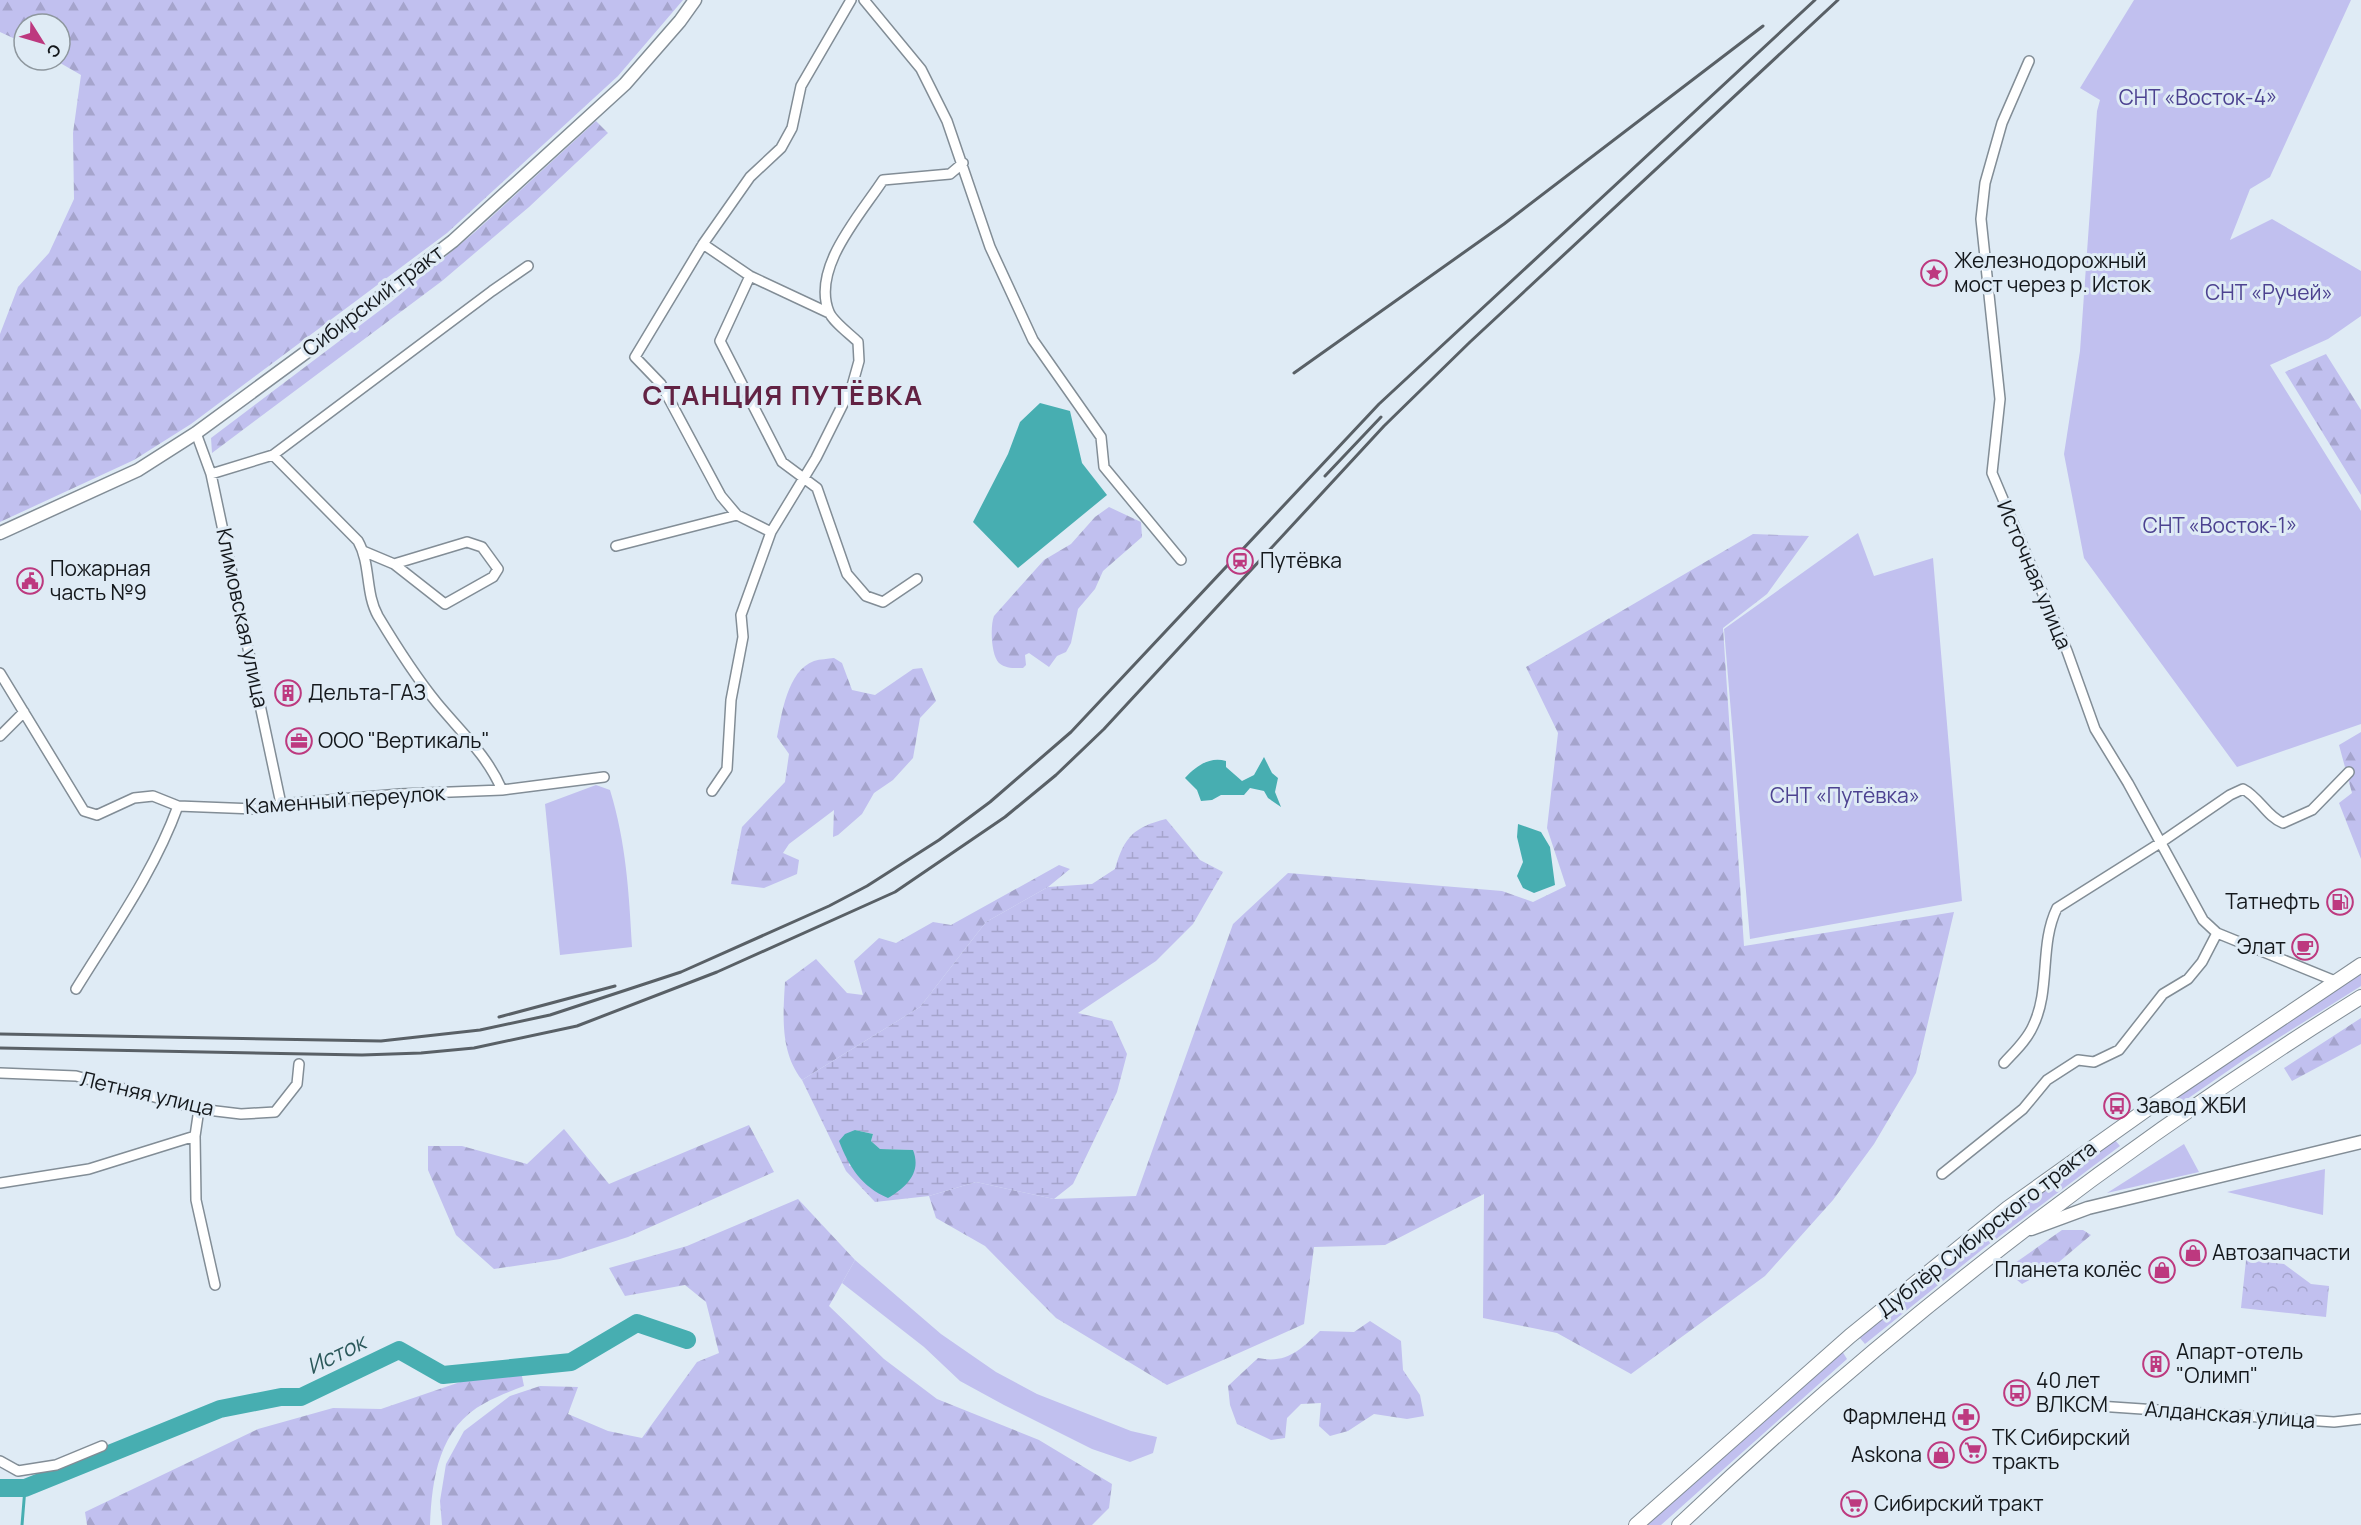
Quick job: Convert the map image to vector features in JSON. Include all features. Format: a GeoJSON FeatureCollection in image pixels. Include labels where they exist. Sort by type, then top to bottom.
{"type":"FeatureCollection","features":[{"type":"Feature","properties":{"kind":"main road","name":"Сибирский тракт"},"geometry":{"type":"LineString","coordinates":[[0,533],[138,470],[196,433],[453,240],[625,84],[680,21],[695,0]]}},
{"type":"Feature","properties":{"kind":"main road","name":"Дублёр Сибирского тракта"},"geometry":{"type":"LineString","coordinates":[[1636,1525],[1850,1336],[2008,1208],[2086,1151],[2361,965]]}},
{"type":"Feature","properties":{"kind":"main road","name":"Дублёр Сибирского тракта"},"geometry":{"type":"LineString","coordinates":[[1678,1525],[1875,1350],[2027,1230],[2222,1089],[2361,997]]}},
{"type":"Feature","properties":{"kind":"main road"},"geometry":{"type":"LineString","coordinates":[[2027,1230],[2088,1208],[2361,1142]]}},
{"type":"Feature","properties":{"kind":"street"},"geometry":{"type":"LineString","coordinates":[[771,532],[737,514],[721,496],[661,384],[635,357],[703,244],[750,177],[781,148],[792,128],[801,86],[851,0]]}},
{"type":"Feature","properties":{"kind":"street"},"geometry":{"type":"LineString","coordinates":[[864,0],[921,69],[947,122],[963,163],[990,247],[1034,340],[1101,437],[1104,467],[1181,560]]}},
{"type":"Feature","properties":{"kind":"street","name":"Источная улица"},"geometry":{"type":"LineString","coordinates":[[2029,61],[2002,123],[1985,183],[1981,219],[2000,399],[1992,473],[2067,651],[2095,729],[2203,920],[2221,935],[2335,981]]}},
{"type":"Feature","properties":{"kind":"street"},"geometry":{"type":"LineString","coordinates":[[829,313],[825,279],[838,244],[883,180],[950,174],[963,163]]}},
{"type":"Feature","properties":{"kind":"street"},"geometry":{"type":"LineString","coordinates":[[703,244],[750,276],[829,313],[858,342],[859,361],[852,386],[833,427],[771,532],[741,615],[743,637],[731,700],[727,769],[712,790]]}},
{"type":"Feature","properties":{"kind":"street"},"geometry":{"type":"LineString","coordinates":[[211,474],[273,455],[528,266]]}},
{"type":"Feature","properties":{"kind":"street"},"geometry":{"type":"LineString","coordinates":[[750,276],[720,341],[782,462],[817,488],[847,574],[866,596],[883,602],[918,579]]}},
{"type":"Feature","properties":{"kind":"street","name":"Климовская улица"},"geometry":{"type":"LineString","coordinates":[[196,433],[211,474],[281,804]]}},
{"type":"Feature","properties":{"kind":"street"},"geometry":{"type":"LineString","coordinates":[[273,455],[347,528],[363,551],[373,603],[379,616],[426,688],[488,761],[502,790]]}},
{"type":"Feature","properties":{"kind":"street"},"geometry":{"type":"LineString","coordinates":[[616,546],[737,514]]}},
{"type":"Feature","properties":{"kind":"street"},"geometry":{"type":"LineString","coordinates":[[363,551],[394,564],[445,604],[493,578],[498,569],[482,547],[467,542],[394,564]]}},
{"type":"Feature","properties":{"kind":"street"},"geometry":{"type":"LineString","coordinates":[[0,673],[24,712],[0,736]]}},
{"type":"Feature","properties":{"kind":"street","name":"Каменный переулок"},"geometry":{"type":"LineString","coordinates":[[24,712],[84,811],[91,815],[97,815],[134,798],[153,796],[178,806],[255,809],[281,804],[400,794],[502,790],[604,777]]}},
{"type":"Feature","properties":{"kind":"street"},"geometry":{"type":"LineString","coordinates":[[2004,1063],[2033,1027],[2042,998],[2050,922],[2057,908],[2160,843],[2230,795],[2243,789],[2252,793],[2276,820],[2283,823],[2312,810],[2349,772]]}},
{"type":"Feature","properties":{"kind":"street"},"geometry":{"type":"LineString","coordinates":[[76,989],[141,886],[165,842],[178,806]]}},
{"type":"Feature","properties":{"kind":"street"},"geometry":{"type":"LineString","coordinates":[[1942,1174],[2023,1109],[2047,1080],[2078,1060],[2094,1062],[2119,1050],[2163,994],[2188,979],[2221,935]]}},
{"type":"Feature","properties":{"kind":"street","name":"Летняя улица"},"geometry":{"type":"LineString","coordinates":[[0,1073],[76,1076],[199,1109],[241,1114],[275,1112],[297,1084],[299,1064]]}},
{"type":"Feature","properties":{"kind":"street"},"geometry":{"type":"LineString","coordinates":[[199,1109],[195,1136],[196,1200],[214,1286]]}},
{"type":"Feature","properties":{"kind":"street"},"geometry":{"type":"LineString","coordinates":[[0,1183],[89,1169],[195,1136]]}},
{"type":"Feature","properties":{"kind":"street","name":"Алданская улица"},"geometry":{"type":"LineString","coordinates":[[2098,1406],[2334,1422],[2361,1419]]}},
{"type":"Feature","properties":{"kind":"street"},"geometry":{"type":"LineString","coordinates":[[0,1461],[18,1471],[56,1465],[102,1446]]}},
{"type":"Feature","properties":{"kind":"green space"},"geometry":{"type":"Polygon","coordinates":[[[0,0],[683,0],[618,76],[447,233],[191,424],[134,460],[0,522],[0,334],[18,287],[49,253],[74,199],[73,133],[81,75],[72,70],[72,12],[12,12],[12,38],[0,32],[0,0]]]}},
{"type":"Feature","properties":{"kind":"green space"},"geometry":{"type":"Polygon","coordinates":[[[2134,0],[2351,0],[2270,177],[2250,189],[2230,240],[2272,219],[2361,271],[2361,316],[2328,339],[2270,365],[2361,511],[2361,724],[2237,767],[2084,558],[2064,454],[2080,351],[2097,111],[2100,100],[2080,88],[2134,0]]]}},
{"type":"Feature","properties":{"kind":"green space"},"geometry":{"type":"Polygon","coordinates":[[[596,121],[608,133],[529,207],[442,281],[212,453],[211,438],[391,302],[475,232],[596,121]]]}},
{"type":"Feature","properties":{"kind":"green space"},"geometry":{"type":"Polygon","coordinates":[[[2326,354],[2361,410],[2361,495],[2285,372],[2326,354]]]}},
{"type":"Feature","properties":{"kind":"green space"},"geometry":{"type":"Polygon","coordinates":[[[1109,507],[1141,522],[1142,537],[1103,571],[1095,589],[1078,609],[1071,643],[1066,652],[1057,656],[1049,667],[1029,653],[1025,655],[1026,665],[1023,668],[1011,668],[999,663],[993,647],[994,616],[1044,560],[1071,544],[1095,517],[1109,507]]]}},
{"type":"Feature","properties":{"kind":"green space","name":"СНТ «Путёвка»"},"geometry":{"type":"Polygon","coordinates":[[[1858,533],[1874,576],[1933,558],[1962,901],[1750,939],[1724,629],[1858,533]]]}},
{"type":"Feature","properties":{"kind":"green space"},"geometry":{"type":"Polygon","coordinates":[[[1753,534],[1809,536],[1767,594],[1723,628],[1744,946],[1954,912],[1916,1073],[1874,1144],[1833,1200],[1765,1276],[1631,1374],[1557,1333],[1483,1318],[1484,1194],[1385,1245],[1314,1247],[1304,1324],[1167,1385],[1056,1318],[985,1246],[936,1218],[929,1196],[976,1182],[1054,1199],[1136,1196],[1233,924],[1288,873],[1502,891],[1533,902],[1566,886],[1547,828],[1558,733],[1526,667],[1753,534]]]}},
{"type":"Feature","properties":{"kind":"green space"},"geometry":{"type":"Polygon","coordinates":[[[834,658],[842,663],[852,690],[875,695],[913,669],[922,668],[936,701],[920,718],[913,758],[893,780],[874,793],[862,814],[838,835],[833,837],[834,810],[789,844],[783,853],[799,860],[797,874],[764,888],[731,884],[742,827],[785,782],[789,754],[777,737],[787,694],[792,683],[805,666],[816,660],[834,658]]]}},
{"type":"Feature","properties":{"kind":"green space"},"geometry":{"type":"Polygon","coordinates":[[[2361,732],[2361,859],[2339,803],[2352,793],[2339,745],[2361,732]]]}},
{"type":"Feature","properties":{"kind":"green space"},"geometry":{"type":"Polygon","coordinates":[[[596,785],[610,790],[620,829],[628,887],[632,947],[560,955],[545,804],[596,785]]]}},
{"type":"Feature","properties":{"kind":"green space"},"geometry":{"type":"Polygon","coordinates":[[[1166,819],[1200,860],[1223,872],[1193,924],[1156,961],[1078,1013],[1112,1021],[1127,1054],[1117,1092],[1073,1184],[1054,1199],[976,1182],[929,1196],[875,1202],[846,1171],[802,1080],[920,1007],[986,922],[1048,887],[1092,884],[1115,869],[1122,849],[1132,835],[1155,822],[1166,819]],[[855,1130],[849,1166],[913,1150],[880,1149],[871,1141],[873,1134],[855,1130]]]}},
{"type":"Feature","properties":{"kind":"green space"},"geometry":{"type":"Polygon","coordinates":[[[1059,865],[1070,869],[1048,887],[986,922],[920,1007],[802,1080],[786,1046],[785,982],[816,959],[847,993],[863,995],[854,961],[879,938],[896,943],[933,922],[951,925],[1059,865]]]}},
{"type":"Feature","properties":{"kind":"green space"},"geometry":{"type":"Polygon","coordinates":[[[2361,972],[2361,986],[2245,1059],[2164,1115],[2160,1108],[2361,972]]]}},
{"type":"Feature","properties":{"kind":"green space"},"geometry":{"type":"Polygon","coordinates":[[[2361,1018],[2361,1044],[2292,1081],[2284,1068],[2361,1018]]]}},
{"type":"Feature","properties":{"kind":"green space"},"geometry":{"type":"Polygon","coordinates":[[[749,1125],[774,1172],[628,1237],[560,1259],[494,1269],[456,1235],[428,1170],[428,1146],[462,1146],[527,1164],[564,1129],[609,1184],[749,1125]]]}},
{"type":"Feature","properties":{"kind":"green space"},"geometry":{"type":"Polygon","coordinates":[[[2114,1139],[2120,1146],[1984,1248],[1865,1344],[1859,1337],[1980,1238],[2114,1139]]]}},
{"type":"Feature","properties":{"kind":"green space"},"geometry":{"type":"Polygon","coordinates":[[[2184,1144],[2199,1172],[2107,1193],[2184,1144]]]}},
{"type":"Feature","properties":{"kind":"green space"},"geometry":{"type":"Polygon","coordinates":[[[2325,1169],[2323,1215],[2227,1192],[2325,1169]]]}},
{"type":"Feature","properties":{"kind":"green space"},"geometry":{"type":"Polygon","coordinates":[[[798,1199],[855,1260],[829,1306],[884,1359],[937,1399],[1039,1440],[1112,1484],[1109,1508],[1092,1525],[442,1525],[440,1501],[446,1464],[464,1431],[510,1396],[540,1386],[578,1387],[568,1414],[608,1431],[642,1438],[697,1362],[719,1353],[706,1302],[685,1285],[625,1296],[609,1268],[687,1246],[798,1199]]]}},
{"type":"Feature","properties":{"kind":"green space"},"geometry":{"type":"Polygon","coordinates":[[[2062,1230],[2083,1230],[2091,1235],[2053,1267],[2022,1284],[2012,1276],[2015,1263],[2062,1230]]]}},
{"type":"Feature","properties":{"kind":"green space"},"geometry":{"type":"Polygon","coordinates":[[[855,1260],[941,1334],[996,1372],[1037,1394],[1131,1431],[1157,1437],[1153,1453],[1130,1462],[1092,1449],[960,1381],[924,1347],[842,1283],[855,1260]]]}},
{"type":"Feature","properties":{"kind":"green space"},"geometry":{"type":"Polygon","coordinates":[[[2246,1260],[2284,1264],[2311,1284],[2329,1286],[2326,1317],[2241,1308],[2246,1260]]]}},
{"type":"Feature","properties":{"kind":"green space"},"geometry":{"type":"Polygon","coordinates":[[[1370,1321],[1401,1341],[1403,1370],[1420,1395],[1424,1416],[1407,1419],[1374,1414],[1348,1431],[1330,1436],[1319,1426],[1321,1403],[1301,1404],[1287,1418],[1285,1438],[1271,1440],[1237,1424],[1230,1405],[1228,1386],[1258,1358],[1285,1357],[1299,1349],[1320,1331],[1354,1332],[1370,1321]]]}},
{"type":"Feature","properties":{"kind":"green space"},"geometry":{"type":"Polygon","coordinates":[[[1842,1351],[1847,1359],[1661,1525],[1647,1525],[1842,1351]]]}},
{"type":"Feature","properties":{"kind":"green space"},"geometry":{"type":"Polygon","coordinates":[[[519,1362],[524,1386],[494,1398],[470,1413],[457,1426],[448,1440],[436,1472],[430,1525],[87,1525],[85,1512],[258,1429],[333,1408],[381,1409],[519,1362]]]}},
{"type":"Feature","properties":{"kind":"shaded area"},"geometry":{"type":"Polygon","coordinates":[[[1040,403],[1070,411],[1082,463],[1107,495],[1018,568],[973,522],[1008,454],[1020,422],[1040,403]]]}},
{"type":"Feature","properties":{"kind":"shaded area"},"geometry":{"type":"Polygon","coordinates":[[[1264,757],[1272,773],[1278,778],[1275,792],[1281,807],[1268,798],[1264,791],[1250,788],[1244,795],[1221,795],[1212,800],[1201,801],[1197,790],[1185,778],[1204,763],[1220,760],[1226,761],[1226,767],[1242,781],[1254,775],[1264,757]]]}},
{"type":"Feature","properties":{"kind":"shaded area"},"geometry":{"type":"Polygon","coordinates":[[[1518,824],[1541,832],[1550,847],[1555,885],[1534,893],[1523,888],[1517,876],[1523,862],[1517,837],[1518,824]]]}},
{"type":"Feature","properties":{"kind":"shaded area"},"geometry":{"type":"Polygon","coordinates":[[[855,1130],[873,1134],[871,1141],[880,1149],[913,1150],[915,1166],[911,1178],[888,1198],[864,1182],[852,1168],[843,1150],[839,1141],[845,1134],[855,1130]]]}},
{"type":"Feature","properties":{"kind":"waterway","name":"Исток"},"geometry":{"type":"LineString","coordinates":[[0,1488],[25,1488],[220,1409],[281,1397],[301,1397],[399,1350],[443,1375],[571,1362],[637,1323],[687,1340]]}},
{"type":"Feature","properties":{"kind":"waterway"},"geometry":{"type":"LineString","coordinates":[[22,1525],[25,1488]]}},
{"type":"Feature","properties":{"kind":"railway"},"geometry":{"type":"LineString","coordinates":[[0,1034],[381,1041],[480,1030],[550,1015],[681,972],[829,906],[867,886],[939,840],[990,802],[1071,732],[1379,404],[1815,0]]}},
{"type":"Feature","properties":{"kind":"railway"},"geometry":{"type":"LineString","coordinates":[[0,1048],[362,1055],[474,1048],[577,1026],[717,972],[895,892],[1005,817],[1056,775],[1104,729],[1384,426],[1470,342],[1838,0]]}},
{"type":"Feature","properties":{"kind":"railway"},"geometry":{"type":"LineString","coordinates":[[1294,373],[1504,224],[1763,26]]}},
{"type":"Feature","properties":{"kind":"railway"},"geometry":{"type":"LineString","coordinates":[[1325,476],[1381,417]]}},
{"type":"Feature","properties":{"kind":"railway"},"geometry":{"type":"LineString","coordinates":[[499,1017],[615,986]]}},
{"type":"Feature","properties":{"kind":"place","name":"Железнодорожный мост через р. Исток"},"geometry":{"type":"Point","coordinates":[1934,273]}},
{"type":"Feature","properties":{"kind":"place","name":"Путёвка"},"geometry":{"type":"Point","coordinates":[1240,561]}},
{"type":"Feature","properties":{"kind":"place","name":"Пожарная часть №9"},"geometry":{"type":"Point","coordinates":[30,581]}},
{"type":"Feature","properties":{"kind":"place","name":"Дельта-ГАЗ"},"geometry":{"type":"Point","coordinates":[288,693]}},
{"type":"Feature","properties":{"kind":"place","name":"ООО \"Вертикаль\""},"geometry":{"type":"Point","coordinates":[299,741]}},
{"type":"Feature","properties":{"kind":"place","name":"Татнефть"},"geometry":{"type":"Point","coordinates":[2340,902]}},
{"type":"Feature","properties":{"kind":"place","name":"Элат"},"geometry":{"type":"Point","coordinates":[2305,947]}},
{"type":"Feature","properties":{"kind":"place","name":"Завод ЖБИ"},"geometry":{"type":"Point","coordinates":[2117,1106]}},
{"type":"Feature","properties":{"kind":"place","name":"Автозапчасти"},"geometry":{"type":"Point","coordinates":[2193,1253]}},
{"type":"Feature","properties":{"kind":"place","name":"Планета колёс"},"geometry":{"type":"Point","coordinates":[2162,1270]}},
{"type":"Feature","properties":{"kind":"place","name":"Апарт-отель \"Олимп\""},"geometry":{"type":"Point","coordinates":[2156,1364]}},
{"type":"Feature","properties":{"kind":"place","name":"40 лет ВЛКСМ"},"geometry":{"type":"Point","coordinates":[2017,1393]}},
{"type":"Feature","properties":{"kind":"place","name":"Фармленд"},"geometry":{"type":"Point","coordinates":[1966,1417]}},
{"type":"Feature","properties":{"kind":"place","name":"ТК Сибирский трактъ"},"geometry":{"type":"Point","coordinates":[1973,1450]}},
{"type":"Feature","properties":{"kind":"place","name":"Askona"},"geometry":{"type":"Point","coordinates":[1941,1455]}},
{"type":"Feature","properties":{"kind":"place","name":"Сибирский тракт"},"geometry":{"type":"Point","coordinates":[1854,1504]}},
{"type":"Feature","properties":{"kind":"district","name":"СТАНЦИЯ ПУТЁВКА"},"geometry":{"type":"Point","coordinates":[783,396]}},
{"type":"Feature","properties":{"kind":"park label","name":"СНТ «Восток-4»"},"geometry":{"type":"Point","coordinates":[2198,98]}},
{"type":"Feature","properties":{"kind":"park label","name":"СНТ «Ручей»"},"geometry":{"type":"Point","coordinates":[2269,293]}},
{"type":"Feature","properties":{"kind":"park label","name":"СНТ «Восток-1»"},"geometry":{"type":"Point","coordinates":[2220,526]}}]}
